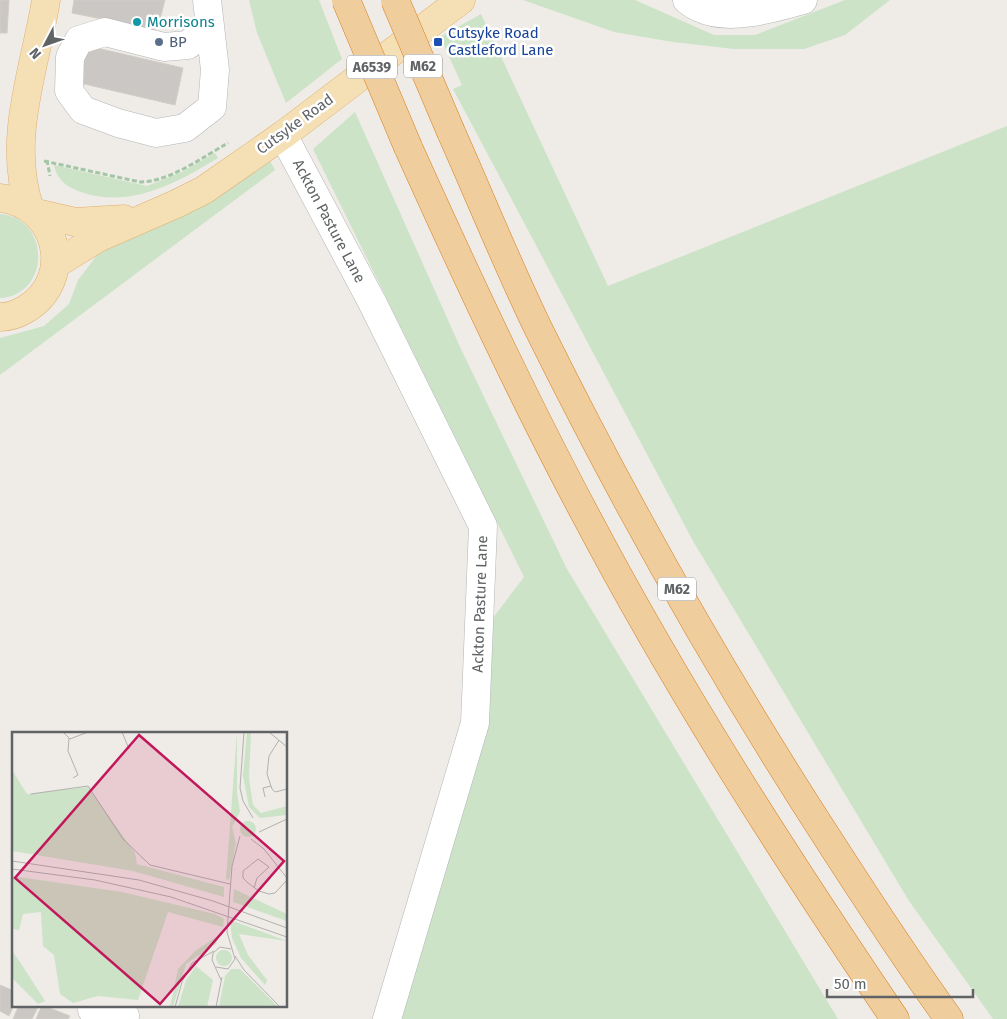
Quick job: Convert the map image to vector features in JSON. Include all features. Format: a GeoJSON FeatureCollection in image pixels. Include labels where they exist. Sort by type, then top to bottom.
{"type":"FeatureCollection","features":[{"type":"Feature","properties":{"kind":"highway"},"geometry":{"type":"LineString","coordinates":[[346,0],[408,147],[513,375],[585,515],[642,617],[750,800],[895,1019]]}},
{"type":"Feature","properties":{"kind":"highway","name":"M62"},"geometry":{"type":"LineString","coordinates":[[395,0],[537,327],[629,505],[736,692],[792,784],[865,896],[949,1019]]}},
{"type":"Feature","properties":{"kind":"main road"},"geometry":{"type":"LineString","coordinates":[[0,317],[20,313],[34,304],[44,293],[52,279],[56,264],[54,245],[48,228],[33,211],[24,192],[21,176],[21,124],[46,0]]}},
{"type":"Feature","properties":{"kind":"main road","name":"Cutsyke Road"},"geometry":{"type":"LineString","coordinates":[[56,264],[98,238],[204,190],[283,135],[461,0]]}},
{"type":"Feature","properties":{"kind":"main road"},"geometry":{"type":"LineString","coordinates":[[0,162],[21,124]]}},
{"type":"Feature","properties":{"kind":"main road","name":"Cutsyke Road"},"geometry":{"type":"LineString","coordinates":[[0,198],[9,199],[33,211],[75,222],[102,222],[145,217]]}},
{"type":"Feature","properties":{"kind":"street"},"geometry":{"type":"LineString","coordinates":[[687,0],[701,9],[729,14],[773,9],[804,0]]}},
{"type":"Feature","properties":{"kind":"street"},"geometry":{"type":"LineString","coordinates":[[209,13],[215,70],[212,107],[185,128],[156,133],[118,123],[83,110],[69,91],[70,57],[79,40],[105,32],[164,47],[188,45],[209,13]]}},
{"type":"Feature","properties":{"kind":"street","name":"Ackton Pasture Lane"},"geometry":{"type":"LineString","coordinates":[[283,135],[372,302],[483,526],[475,723],[387,1019]]}},
{"type":"Feature","properties":{"kind":"street"},"geometry":{"type":"LineString","coordinates":[[89,1011],[108,1008],[125,1016]]}},
{"type":"Feature","properties":{"kind":"path"},"geometry":{"type":"LineString","coordinates":[[47,161],[140,182],[150,182],[184,169],[232,140]]}},
{"type":"Feature","properties":{"kind":"green space"},"geometry":{"type":"Polygon","coordinates":[[[249,0],[319,0],[342,59],[286,103],[257,33],[249,0]]]}},
{"type":"Feature","properties":{"kind":"green space"},"geometry":{"type":"Polygon","coordinates":[[[523,0],[635,0],[714,35],[755,35],[845,0],[890,0],[845,35],[804,49],[734,49],[673,42],[614,32],[523,0]]]}},
{"type":"Feature","properties":{"kind":"green space"},"geometry":{"type":"Polygon","coordinates":[[[481,14],[608,286],[1007,126],[1007,1019],[993,1019],[909,901],[693,541],[453,89],[462,85],[440,37],[481,14]]]}},
{"type":"Feature","properties":{"kind":"green space"},"geometry":{"type":"Polygon","coordinates":[[[355,112],[461,349],[567,569],[838,1019],[391,1019],[486,627],[524,577],[313,149],[355,112]]]}},
{"type":"Feature","properties":{"kind":"green space"},"geometry":{"type":"Polygon","coordinates":[[[215,153],[218,158],[168,185],[133,196],[115,198],[97,196],[69,187],[59,178],[54,165],[147,186],[182,172],[215,153]]]}},
{"type":"Feature","properties":{"kind":"green space"},"geometry":{"type":"Polygon","coordinates":[[[268,157],[275,170],[0,375],[0,338],[44,326],[69,304],[78,280],[98,254],[126,237],[177,219],[268,157]]]}},
{"type":"Feature","properties":{"kind":"green space"},"geometry":{"type":"Polygon","coordinates":[[[0,214],[17,219],[29,228],[36,242],[38,256],[36,271],[29,284],[17,294],[0,298],[0,214]]]}},
{"type":"Feature","properties":{"kind":"building"},"geometry":{"type":"Polygon","coordinates":[[[0,0],[9,0],[7,33],[0,33],[0,0]]]}},
{"type":"Feature","properties":{"kind":"building","name":"Morrisons"},"geometry":{"type":"Polygon","coordinates":[[[74,0],[165,0],[157,30],[72,13],[74,0]]]}},
{"type":"Feature","properties":{"kind":"building"},"geometry":{"type":"Polygon","coordinates":[[[88,46],[183,68],[175,105],[80,83],[88,46]]]}},
{"type":"Feature","properties":{"kind":"building"},"geometry":{"type":"Polygon","coordinates":[[[0,985],[12,990],[12,1006],[14,1006],[9,1016],[0,1011],[0,985]]]}},
{"type":"Feature","properties":{"kind":"building"},"geometry":{"type":"Polygon","coordinates":[[[19,1006],[38,1007],[32,1019],[13,1019],[19,1006]]]}},
{"type":"Feature","properties":{"kind":"building"},"geometry":{"type":"Polygon","coordinates":[[[42,1006],[70,1016],[68,1019],[36,1019],[42,1006]]]}},
{"type":"Feature","properties":{"kind":"place","name":"Morrisons"},"geometry":{"type":"Point","coordinates":[137,22]}},
{"type":"Feature","properties":{"kind":"place","name":"BP"},"geometry":{"type":"Point","coordinates":[159,42]}},
{"type":"Feature","properties":{"kind":"place","name":"Cutsyke Road Castleford Lane"},"geometry":{"type":"Point","coordinates":[438,42]}}]}
